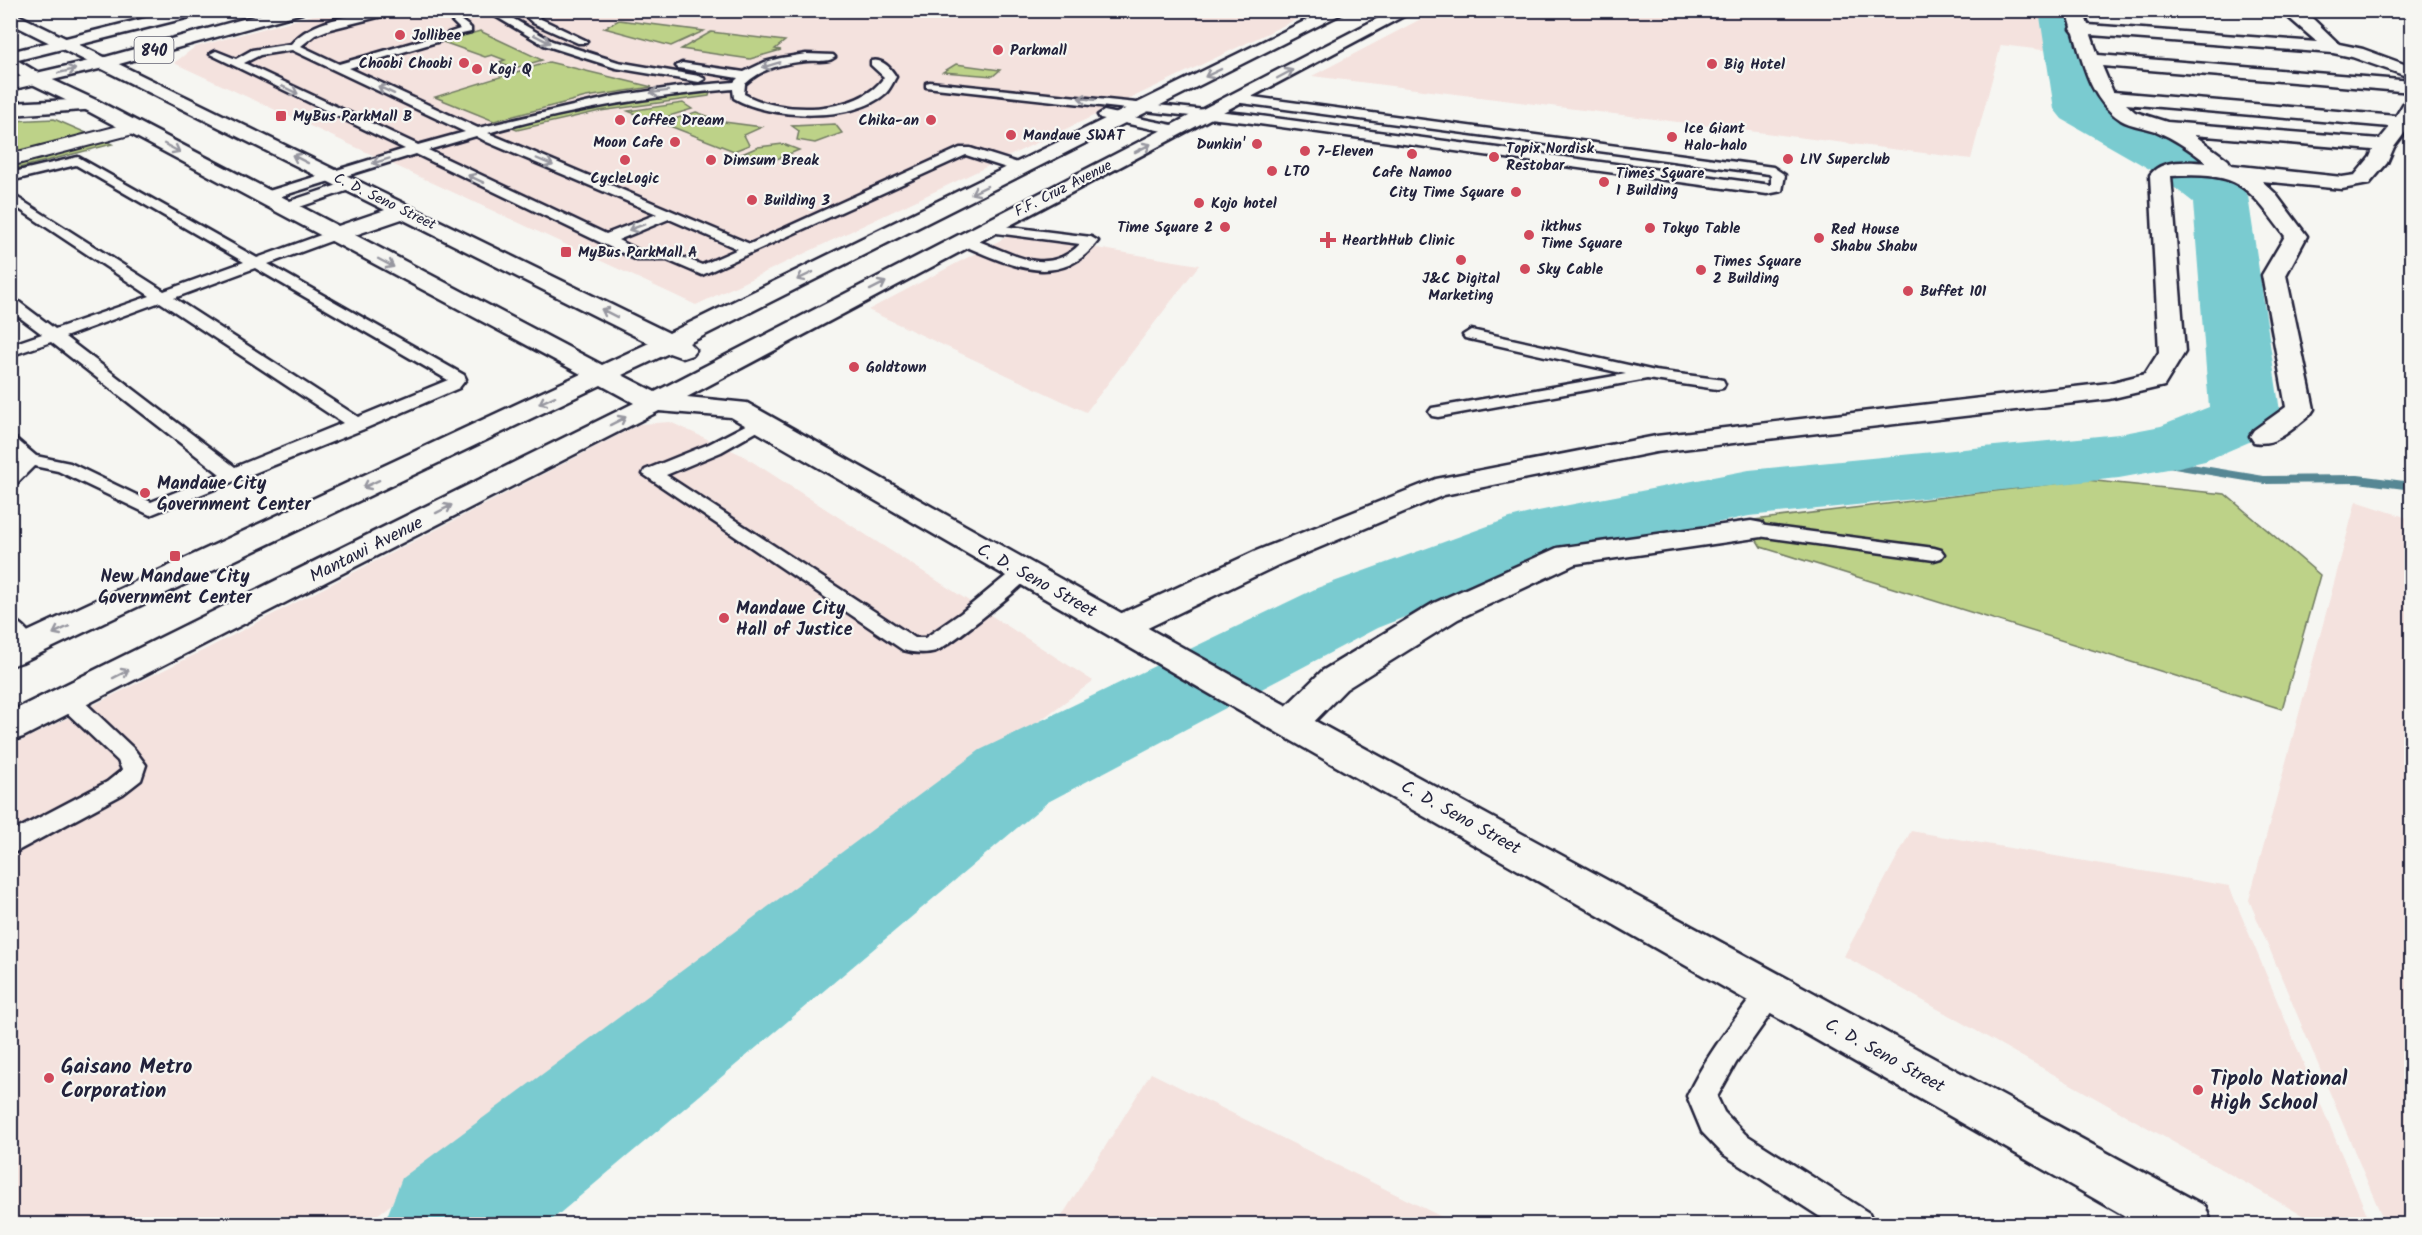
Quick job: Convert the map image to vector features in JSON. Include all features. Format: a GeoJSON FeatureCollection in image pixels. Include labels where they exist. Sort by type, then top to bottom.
{"type":"FeatureCollection","features":[{"type":"Feature","properties":{"kind":"main road","name":"840"},"geometry":{"type":"LineString","coordinates":[[10,86],[296,10]]}},
{"type":"Feature","properties":{"kind":"main road","name":"F.F. Cruz Avenue"},"geometry":{"type":"LineString","coordinates":[[669,343],[1341,10]]}},
{"type":"Feature","properties":{"kind":"main road","name":"F.F. Cruz Avenue"},"geometry":{"type":"LineString","coordinates":[[721,369],[986,228],[1407,10]]}},
{"type":"Feature","properties":{"kind":"main road"},"geometry":{"type":"LineString","coordinates":[[2288,10],[2307,23],[2333,48]]}},
{"type":"Feature","properties":{"kind":"main road","name":"840"},"geometry":{"type":"LineString","coordinates":[[10,59],[193,12]]}},
{"type":"Feature","properties":{"kind":"main road"},"geometry":{"type":"LineString","coordinates":[[32,27],[128,22],[193,12]]}},
{"type":"Feature","properties":{"kind":"main road","name":"C. D. Seno Street"},"geometry":{"type":"LineString","coordinates":[[10,16],[360,178],[405,211],[721,369]]}},
{"type":"Feature","properties":{"kind":"main road"},"geometry":{"type":"LineString","coordinates":[[2228,67],[2333,48],[2386,63],[2412,75]]}},
{"type":"Feature","properties":{"kind":"main road","name":"C. D. Seno Street"},"geometry":{"type":"LineString","coordinates":[[10,59],[36,79],[91,105],[655,403],[748,416],[1248,700],[1292,722],[2187,1224]]}},
{"type":"Feature","properties":{"kind":"main road"},"geometry":{"type":"LineString","coordinates":[[2093,61],[2228,67],[2386,63]]}},
{"type":"Feature","properties":{"kind":"main road"},"geometry":{"type":"LineString","coordinates":[[2093,61],[2412,75]]}},
{"type":"Feature","properties":{"kind":"main road"},"geometry":{"type":"LineString","coordinates":[[2093,61],[2228,67],[2412,87]]}},
{"type":"Feature","properties":{"kind":"main road"},"geometry":{"type":"LineString","coordinates":[[2093,61],[2272,110],[2395,131]]}},
{"type":"Feature","properties":{"kind":"main road"},"geometry":{"type":"LineString","coordinates":[[2093,61],[2128,116],[2163,127],[2395,131]]}},
{"type":"Feature","properties":{"kind":"main road"},"geometry":{"type":"LineString","coordinates":[[2093,61],[2395,131]]}},
{"type":"Feature","properties":{"kind":"main road"},"geometry":{"type":"LineString","coordinates":[[2228,67],[2272,110]]}},
{"type":"Feature","properties":{"kind":"main road"},"geometry":{"type":"LineString","coordinates":[[2228,67],[2395,131]]}},
{"type":"Feature","properties":{"kind":"main road"},"geometry":{"type":"LineString","coordinates":[[10,109],[91,105]]}},
{"type":"Feature","properties":{"kind":"main road"},"geometry":{"type":"LineString","coordinates":[[2163,127],[2200,161],[2251,182],[2267,198],[2296,236],[2274,275],[2300,409],[2264,436]]}},
{"type":"Feature","properties":{"kind":"main road"},"geometry":{"type":"LineString","coordinates":[[1121,627],[1267,558],[1436,488],[1656,444],[2109,392],[2155,380],[2172,352],[2160,175],[2164,170],[2200,161],[2395,131]]}},
{"type":"Feature","properties":{"kind":"main road"},"geometry":{"type":"LineString","coordinates":[[334,235],[405,211]]}},
{"type":"Feature","properties":{"kind":"main road"},"geometry":{"type":"LineString","coordinates":[[16,642],[669,343]]}},
{"type":"Feature","properties":{"kind":"main road"},"geometry":{"type":"LineString","coordinates":[[721,369],[748,416]]}},
{"type":"Feature","properties":{"kind":"main road","name":"Mantawi Avenue"},"geometry":{"type":"LineString","coordinates":[[10,728],[69,701],[721,369]]}},
{"type":"Feature","properties":{"kind":"main road"},"geometry":{"type":"LineString","coordinates":[[1292,722],[1334,680],[1446,611],[1568,555],[1750,530]]}},
{"type":"Feature","properties":{"kind":"street"},"geometry":{"type":"LineString","coordinates":[[10,160],[134,128]]}},
{"type":"Feature","properties":{"kind":"lane"},"geometry":{"type":"LineString","coordinates":[[294,47],[296,42],[310,33],[337,24],[401,10]]}},
{"type":"Feature","properties":{"kind":"lane"},"geometry":{"type":"LineString","coordinates":[[490,10],[548,43],[616,65],[678,77],[740,85]]}},
{"type":"Feature","properties":{"kind":"lane"},"geometry":{"type":"LineString","coordinates":[[524,10],[537,21],[578,40],[598,46]]}},
{"type":"Feature","properties":{"kind":"lane"},"geometry":{"type":"LineString","coordinates":[[450,15],[467,30],[452,36]]}},
{"type":"Feature","properties":{"kind":"lane"},"geometry":{"type":"LineString","coordinates":[[338,68],[436,39]]}},
{"type":"Feature","properties":{"kind":"lane"},"geometry":{"type":"LineString","coordinates":[[237,64],[246,56],[258,52],[294,47],[491,139],[751,249]]}},
{"type":"Feature","properties":{"kind":"lane"},"geometry":{"type":"LineString","coordinates":[[618,52],[740,85],[753,105],[800,112],[845,106],[889,89],[890,77],[887,71],[875,63]]}},
{"type":"Feature","properties":{"kind":"lane"},"geometry":{"type":"LineString","coordinates":[[216,54],[642,257],[669,256],[702,271],[964,151],[1022,169]]}},
{"type":"Feature","properties":{"kind":"lane"},"geometry":{"type":"LineString","coordinates":[[274,203],[560,121],[740,85],[757,70],[787,61],[829,57]]}},
{"type":"Feature","properties":{"kind":"lane"},"geometry":{"type":"LineString","coordinates":[[274,203],[360,178],[412,148],[472,129],[613,98],[692,88],[740,85]]}},
{"type":"Feature","properties":{"kind":"lane"},"geometry":{"type":"LineString","coordinates":[[1177,130],[1078,110],[927,91],[1050,95],[1260,119],[1767,190],[1777,188],[1778,175],[1773,171],[1238,99]]}},
{"type":"Feature","properties":{"kind":"lane"},"geometry":{"type":"LineString","coordinates":[[10,177],[78,161],[458,379],[453,384],[358,425],[150,509],[64,467],[30,460],[10,443]]}},
{"type":"Feature","properties":{"kind":"lane"},"geometry":{"type":"LineString","coordinates":[[10,197],[358,425]]}},
{"type":"Feature","properties":{"kind":"lane"},"geometry":{"type":"LineString","coordinates":[[605,240],[670,214]]}},
{"type":"Feature","properties":{"kind":"lane"},"geometry":{"type":"LineString","coordinates":[[965,241],[1028,264],[1044,266],[1071,260],[1091,241],[986,228]]}},
{"type":"Feature","properties":{"kind":"lane"},"geometry":{"type":"LineString","coordinates":[[10,351],[334,235]]}},
{"type":"Feature","properties":{"kind":"lane"},"geometry":{"type":"LineString","coordinates":[[10,302],[232,474]]}},
{"type":"Feature","properties":{"kind":"lane"},"geometry":{"type":"LineString","coordinates":[[1471,336],[1655,376],[1717,384]]}},
{"type":"Feature","properties":{"kind":"lane"},"geometry":{"type":"LineString","coordinates":[[1438,412],[1634,377],[1655,376]]}},
{"type":"Feature","properties":{"kind":"lane"},"geometry":{"type":"LineString","coordinates":[[748,416],[715,448],[652,474],[910,645],[930,645],[968,618],[1024,572]]}},
{"type":"Feature","properties":{"kind":"lane"},"geometry":{"type":"LineString","coordinates":[[10,479],[30,460]]}},
{"type":"Feature","properties":{"kind":"lane"},"geometry":{"type":"LineString","coordinates":[[1750,530],[1934,554]]}},
{"type":"Feature","properties":{"kind":"lane"},"geometry":{"type":"LineString","coordinates":[[10,845],[115,788],[133,774],[134,765],[126,755],[69,701]]}},
{"type":"Feature","properties":{"kind":"lane"},"geometry":{"type":"LineString","coordinates":[[1772,992],[1726,1054],[1702,1096],[1713,1122],[1734,1144],[1858,1224]]}},
{"type":"Feature","properties":{"kind":"shaded area","name":"Parkmall"},"geometry":{"type":"Polygon","coordinates":[[[328,11],[1314,11],[696,305],[174,63],[195,47],[328,11]]]}},
{"type":"Feature","properties":{"kind":"shaded area","name":"Big Hotel"},"geometry":{"type":"Polygon","coordinates":[[[1436,11],[2046,11],[2051,51],[2001,45],[1971,159],[1312,76],[1436,11]]]}},
{"type":"Feature","properties":{"kind":"shaded area"},"geometry":{"type":"Polygon","coordinates":[[[1012,234],[1199,265],[1086,412],[868,310],[1012,234]]]}},
{"type":"Feature","properties":{"kind":"shaded area"},"geometry":{"type":"Polygon","coordinates":[[[670,422],[742,455],[1093,681],[365,1224],[11,1224],[11,746],[208,648],[640,424],[670,422]]]}},
{"type":"Feature","properties":{"kind":"shaded area"},"geometry":{"type":"Polygon","coordinates":[[[2356,501],[2411,519],[2411,1224],[2385,1224],[2249,900],[2356,501]]]}},
{"type":"Feature","properties":{"kind":"shaded area","name":"Tipolo National High School"},"geometry":{"type":"Polygon","coordinates":[[[1911,831],[2229,886],[2371,1224],[2318,1224],[1844,956],[1911,831]]]}},
{"type":"Feature","properties":{"kind":"shaded area"},"geometry":{"type":"Polygon","coordinates":[[[1151,1073],[1456,1224],[1057,1224],[1151,1073]]]}},
{"type":"Feature","properties":{"kind":"green space"},"geometry":{"type":"Polygon","coordinates":[[[58,11],[154,11],[106,16],[58,11]]]}},
{"type":"Feature","properties":{"kind":"green space"},"geometry":{"type":"Polygon","coordinates":[[[619,20],[704,31],[671,46],[604,28],[619,20]]]}},
{"type":"Feature","properties":{"kind":"green space"},"geometry":{"type":"Polygon","coordinates":[[[480,31],[542,60],[515,68],[499,62],[505,60],[492,55],[485,57],[443,42],[480,31]]]}},
{"type":"Feature","properties":{"kind":"green space"},"geometry":{"type":"Polygon","coordinates":[[[711,32],[785,41],[775,49],[781,50],[750,59],[681,49],[711,32]]]}},
{"type":"Feature","properties":{"kind":"green space"},"geometry":{"type":"Polygon","coordinates":[[[549,62],[652,87],[586,97],[494,121],[435,97],[549,62]]]}},
{"type":"Feature","properties":{"kind":"green space"},"geometry":{"type":"Polygon","coordinates":[[[956,64],[1000,70],[993,76],[943,72],[956,64]]]}},
{"type":"Feature","properties":{"kind":"green space"},"geometry":{"type":"Polygon","coordinates":[[[711,89],[709,96],[600,111],[517,130],[507,126],[575,108],[711,89]]]}},
{"type":"Feature","properties":{"kind":"green space"},"geometry":{"type":"Polygon","coordinates":[[[683,103],[692,109],[653,121],[628,111],[683,103]]]}},
{"type":"Feature","properties":{"kind":"green space"},"geometry":{"type":"Polygon","coordinates":[[[696,112],[724,122],[762,127],[744,135],[749,145],[734,151],[662,123],[696,112]]]}},
{"type":"Feature","properties":{"kind":"green space"},"geometry":{"type":"Polygon","coordinates":[[[54,119],[112,144],[11,170],[11,121],[54,119]]]}},
{"type":"Feature","properties":{"kind":"green space"},"geometry":{"type":"Polygon","coordinates":[[[835,124],[842,133],[815,143],[797,140],[799,131],[792,126],[835,124]]]}},
{"type":"Feature","properties":{"kind":"green space"},"geometry":{"type":"Polygon","coordinates":[[[783,144],[799,150],[767,163],[742,154],[758,147],[783,144]]]}},
{"type":"Feature","properties":{"kind":"green space"},"geometry":{"type":"Polygon","coordinates":[[[2086,480],[2225,494],[2320,575],[2282,709],[1761,547],[1745,521],[2086,480]]]}},
{"type":"Feature","properties":{"kind":"waterway"},"geometry":{"type":"LineString","coordinates":[[448,1224],[1014,776],[1347,608],[1538,536],[1749,493],[2119,456],[2179,445],[2245,418],[2220,196],[2172,160],[2079,109],[2060,10]]}},
{"type":"Feature","properties":{"kind":"waterway"},"geometry":{"type":"LineString","coordinates":[[2119,456],[2264,480],[2358,479],[2412,486]]}},
{"type":"Feature","properties":{"kind":"place","name":"Jollibee"},"geometry":{"type":"Point","coordinates":[400,35]}},
{"type":"Feature","properties":{"kind":"place","name":"Parkmall"},"geometry":{"type":"Point","coordinates":[998,50]}},
{"type":"Feature","properties":{"kind":"place","name":"Choobi Choobi"},"geometry":{"type":"Point","coordinates":[464,63]}},
{"type":"Feature","properties":{"kind":"place","name":"Big Hotel"},"geometry":{"type":"Point","coordinates":[1712,64]}},
{"type":"Feature","properties":{"kind":"place","name":"Kogi Q"},"geometry":{"type":"Point","coordinates":[477,69]}},
{"type":"Feature","properties":{"kind":"place","name":"MyBus ParkMall B"},"geometry":{"type":"Point","coordinates":[281,116]}},
{"type":"Feature","properties":{"kind":"place","name":"Coffee Dream"},"geometry":{"type":"Point","coordinates":[620,120]}},
{"type":"Feature","properties":{"kind":"place","name":"Chika-an"},"geometry":{"type":"Point","coordinates":[931,120]}},
{"type":"Feature","properties":{"kind":"place","name":"Mandaue SWAT"},"geometry":{"type":"Point","coordinates":[1011,135]}},
{"type":"Feature","properties":{"kind":"place","name":"Ice Giant Halo-halo"},"geometry":{"type":"Point","coordinates":[1672,137]}},
{"type":"Feature","properties":{"kind":"place","name":"Moon Cafe"},"geometry":{"type":"Point","coordinates":[675,142]}},
{"type":"Feature","properties":{"kind":"place","name":"Dunkin'"},"geometry":{"type":"Point","coordinates":[1257,144]}},
{"type":"Feature","properties":{"kind":"place","name":"7-Eleven"},"geometry":{"type":"Point","coordinates":[1305,151]}},
{"type":"Feature","properties":{"kind":"place","name":"Cafe Namoo"},"geometry":{"type":"Point","coordinates":[1412,154]}},
{"type":"Feature","properties":{"kind":"place","name":"Topix Nordisk Restobar"},"geometry":{"type":"Point","coordinates":[1494,157]}},
{"type":"Feature","properties":{"kind":"place","name":"LIV Superclub"},"geometry":{"type":"Point","coordinates":[1788,159]}},
{"type":"Feature","properties":{"kind":"place","name":"CycleLogic"},"geometry":{"type":"Point","coordinates":[625,160]}},
{"type":"Feature","properties":{"kind":"place","name":"Dimsum Break"},"geometry":{"type":"Point","coordinates":[711,160]}},
{"type":"Feature","properties":{"kind":"place","name":"LTO"},"geometry":{"type":"Point","coordinates":[1272,171]}},
{"type":"Feature","properties":{"kind":"place","name":"Times Square 1 Building"},"geometry":{"type":"Point","coordinates":[1604,182]}},
{"type":"Feature","properties":{"kind":"place","name":"City Time Square"},"geometry":{"type":"Point","coordinates":[1516,192]}},
{"type":"Feature","properties":{"kind":"place","name":"Building 3"},"geometry":{"type":"Point","coordinates":[752,200]}},
{"type":"Feature","properties":{"kind":"place","name":"Kojo hotel"},"geometry":{"type":"Point","coordinates":[1199,203]}},
{"type":"Feature","properties":{"kind":"place","name":"Time Square 2"},"geometry":{"type":"Point","coordinates":[1225,227]}},
{"type":"Feature","properties":{"kind":"place","name":"Tokyo Table"},"geometry":{"type":"Point","coordinates":[1650,228]}},
{"type":"Feature","properties":{"kind":"place","name":"ikthus Time Square"},"geometry":{"type":"Point","coordinates":[1529,235]}},
{"type":"Feature","properties":{"kind":"place","name":"Red House Shabu Shabu"},"geometry":{"type":"Point","coordinates":[1819,238]}},
{"type":"Feature","properties":{"kind":"place","name":"HearthHub Clinic"},"geometry":{"type":"Point","coordinates":[1328,240]}},
{"type":"Feature","properties":{"kind":"place","name":"MyBus ParkMall A"},"geometry":{"type":"Point","coordinates":[566,252]}},
{"type":"Feature","properties":{"kind":"place","name":"J&C Digital Marketing"},"geometry":{"type":"Point","coordinates":[1461,260]}},
{"type":"Feature","properties":{"kind":"place","name":"Sky Cable"},"geometry":{"type":"Point","coordinates":[1525,269]}},
{"type":"Feature","properties":{"kind":"place","name":"Times Square 2 Building"},"geometry":{"type":"Point","coordinates":[1701,270]}},
{"type":"Feature","properties":{"kind":"place","name":"Buffet 101"},"geometry":{"type":"Point","coordinates":[1908,291]}},
{"type":"Feature","properties":{"kind":"place","name":"Goldtown"},"geometry":{"type":"Point","coordinates":[854,367]}},
{"type":"Feature","properties":{"kind":"place","name":"Mandaue City Government Center"},"geometry":{"type":"Point","coordinates":[145,493]}},
{"type":"Feature","properties":{"kind":"place","name":"New Mandaue City Government Center"},"geometry":{"type":"Point","coordinates":[175,556]}},
{"type":"Feature","properties":{"kind":"place","name":"Mandaue City Hall of Justice"},"geometry":{"type":"Point","coordinates":[724,618]}},
{"type":"Feature","properties":{"kind":"place","name":"Gaisano Metro Corporation"},"geometry":{"type":"Point","coordinates":[49,1078]}},
{"type":"Feature","properties":{"kind":"place","name":"Tipolo National High School"},"geometry":{"type":"Point","coordinates":[2198,1090]}}]}
